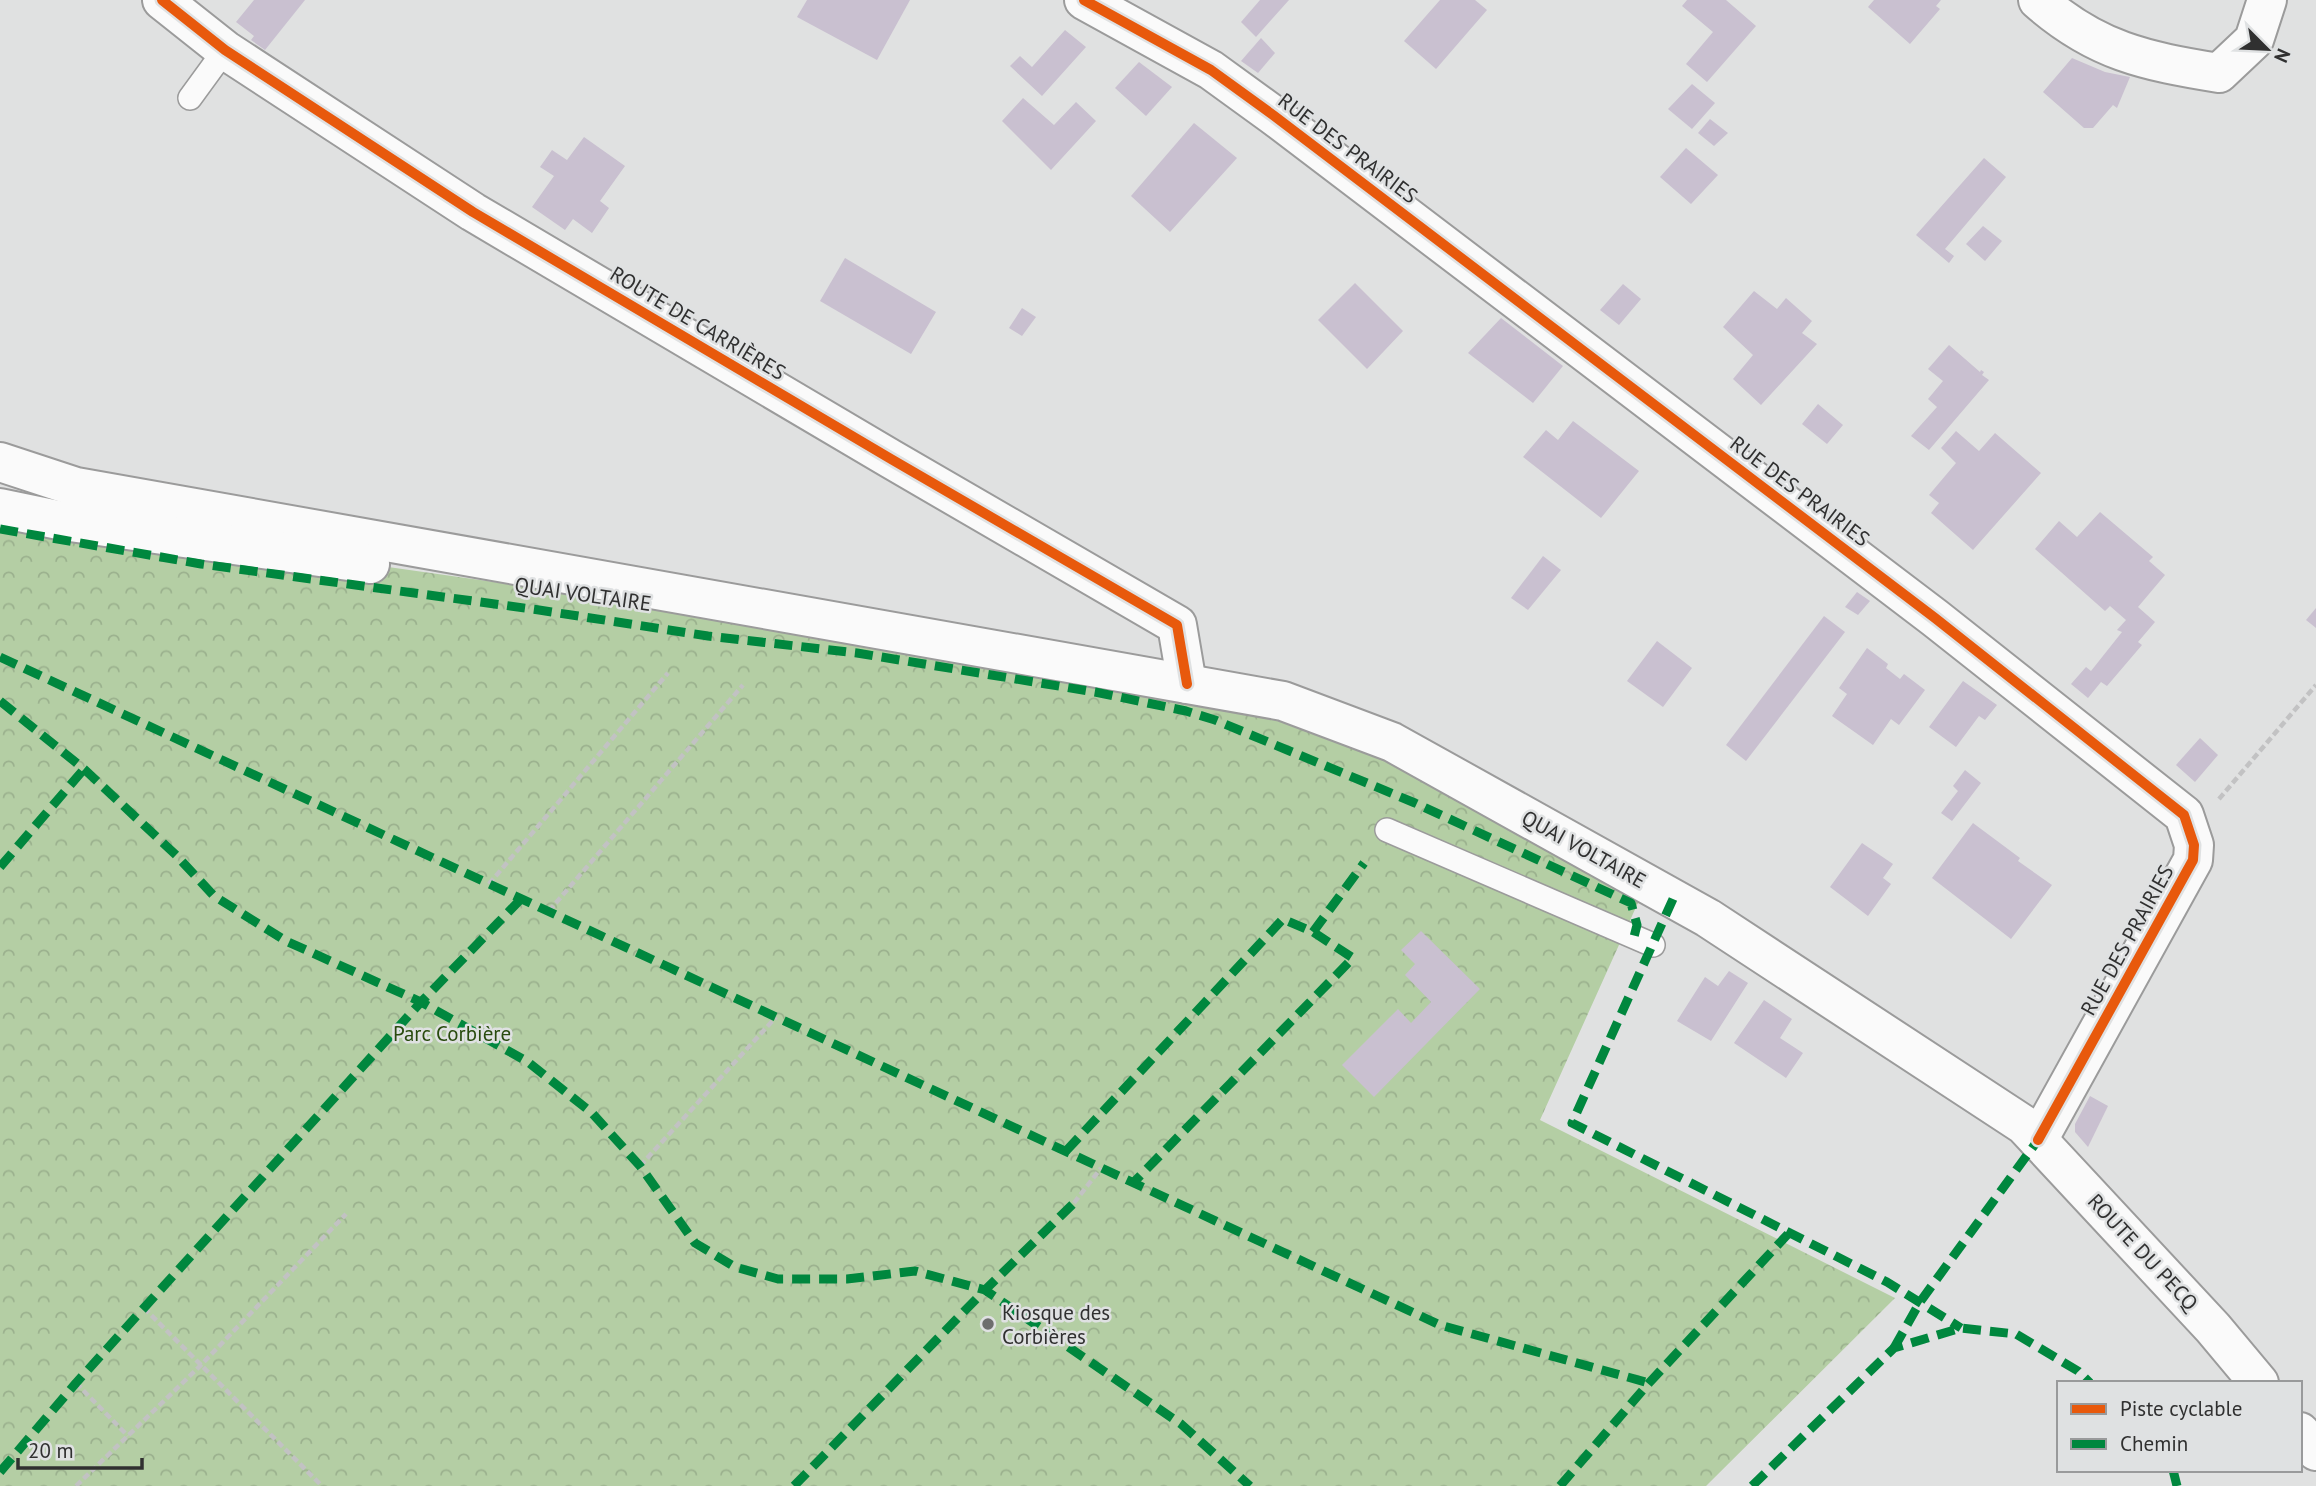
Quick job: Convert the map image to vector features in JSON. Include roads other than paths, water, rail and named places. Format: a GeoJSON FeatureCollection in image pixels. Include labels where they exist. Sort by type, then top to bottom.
{"type":"FeatureCollection","features":[{"type":"Feature","properties":{"kind":"street","name":"ROUTE DE CARRIÈRES"},"geometry":{"type":"LineString","coordinates":[[162,0],[225,50],[473,212],[1178,625],[1187,684]]}},
{"type":"Feature","properties":{"kind":"street","name":"RUE DES PRAIRIES"},"geometry":{"type":"LineString","coordinates":[[1084,0],[1211,70],[1273,115],[2052,710],[2184,815],[2194,845],[2193,860],[2031,1132]]}},
{"type":"Feature","properties":{"kind":"street"},"geometry":{"type":"LineString","coordinates":[[2038,0],[2062,21],[2114,50],[2169,65],[2219,73],[2254,40],[2267,0]]}},
{"type":"Feature","properties":{"kind":"street","name":"QUAI VOLTAIRE"},"geometry":{"type":"LineString","coordinates":[[0,462],[70,504]]}},
{"type":"Feature","properties":{"kind":"street","name":"QUAI VOLTAIRE"},"geometry":{"type":"LineString","coordinates":[[0,508],[70,504],[1103,668],[1283,701],[1392,742],[1708,918],[2031,1132]]}},
{"type":"Feature","properties":{"kind":"street","name":"ROUTE DU PECQ"},"geometry":{"type":"LineString","coordinates":[[2031,1132],[2213,1328],[2257,1381]]}},
{"type":"Feature","properties":{"kind":"street"},"geometry":{"type":"LineString","coordinates":[[2302,1434],[2316,1451]]}},
{"type":"Feature","properties":{"kind":"lane"},"geometry":{"type":"LineString","coordinates":[[190,98],[225,50]]}},
{"type":"Feature","properties":{"kind":"lane"},"geometry":{"type":"LineString","coordinates":[[1387,830],[1653,945]]}},
{"type":"Feature","properties":{"kind":"place","name":"Kiosque des Corbières"},"geometry":{"type":"Point","coordinates":[988,1324]}},
{"type":"Feature","properties":{"kind":"park label","name":"Parc Corbière"},"geometry":{"type":"Point","coordinates":[452,1033]}}]}
